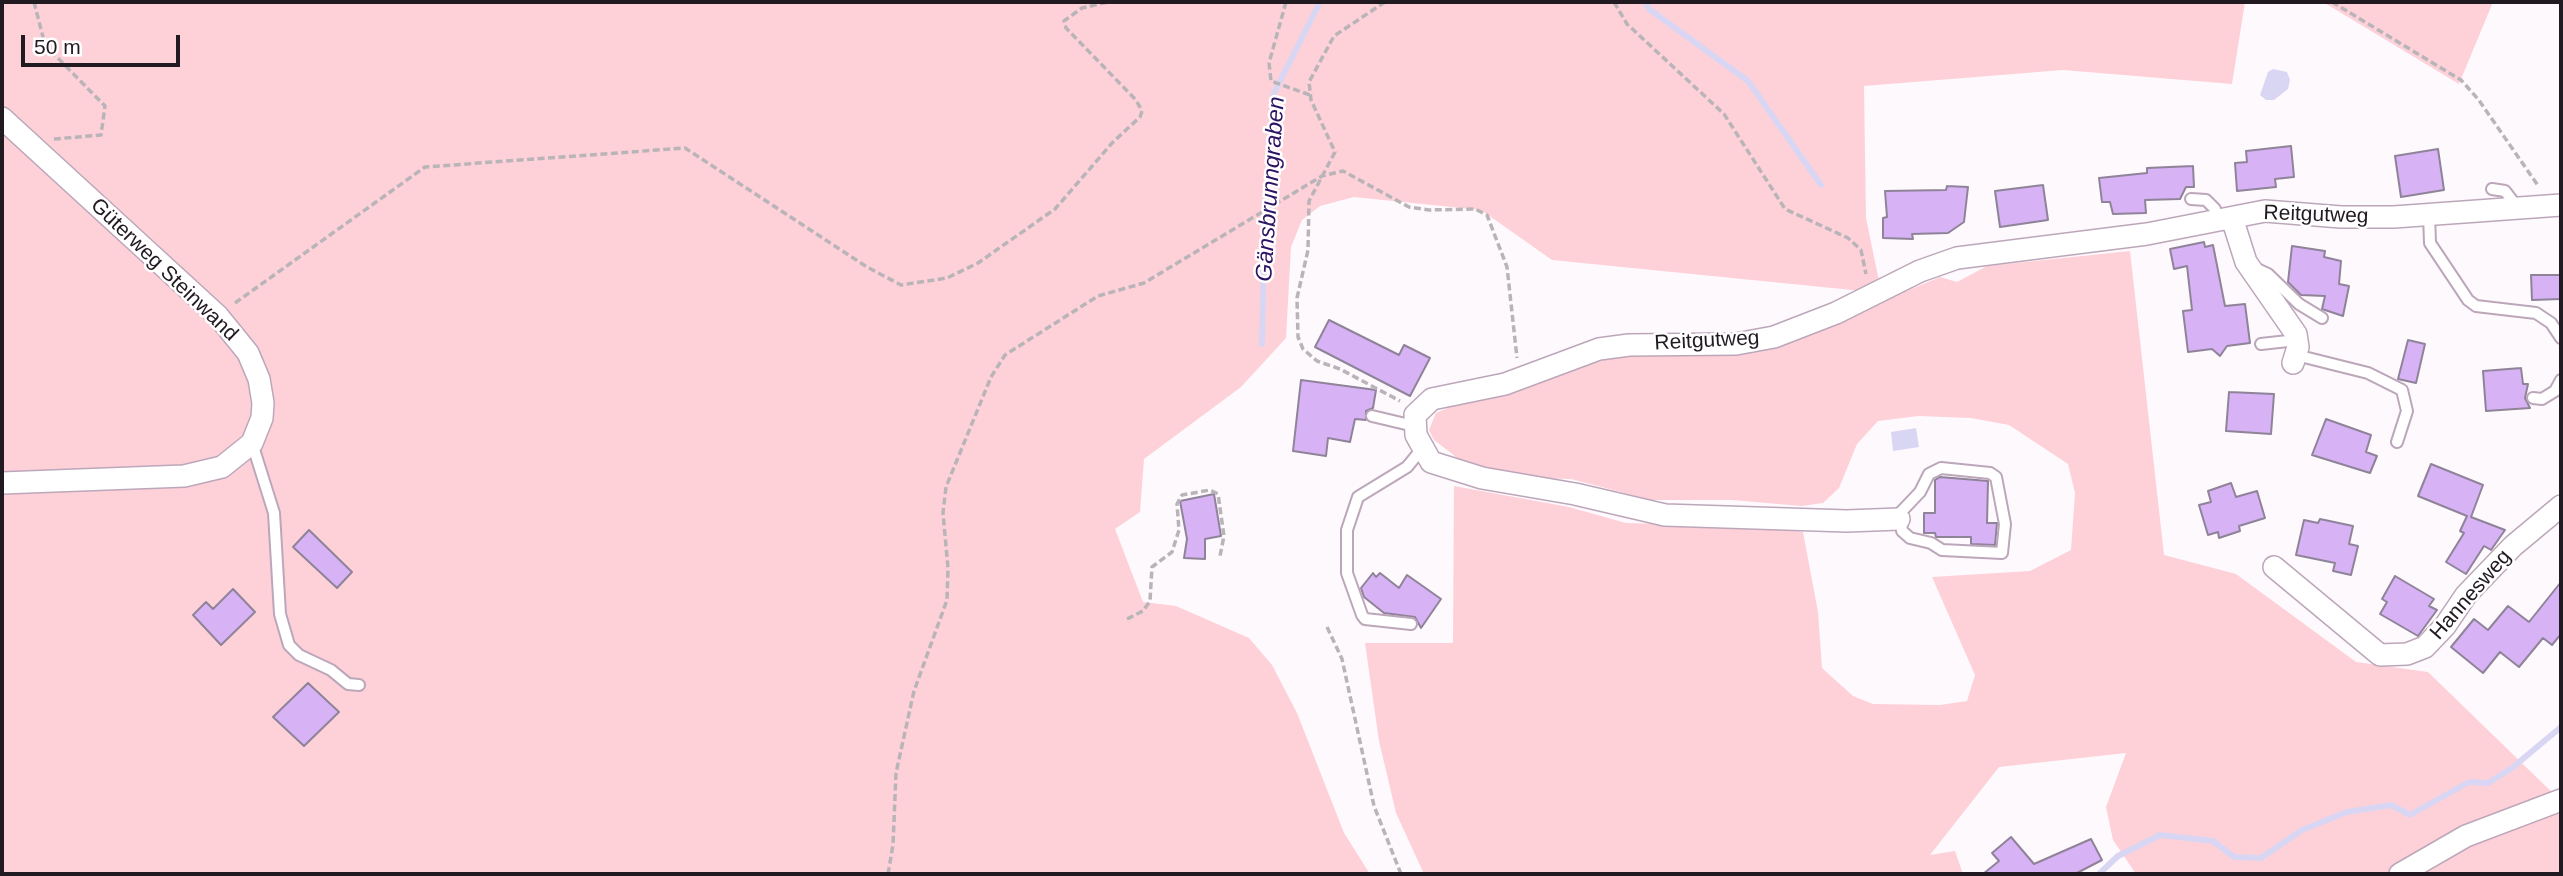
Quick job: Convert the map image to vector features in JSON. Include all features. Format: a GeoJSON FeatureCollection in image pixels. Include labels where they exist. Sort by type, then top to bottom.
{"type":"FeatureCollection","features":[{"type":"Feature","properties":{"kind":"street","name":"Güterweg Steinwand"},"geometry":{"type":"LineString","coordinates":[[2,118],[218,316],[248,354],[259,379],[262,418],[253,443]]}},
{"type":"Feature","properties":{"kind":"street","name":"Reitgutweg"},"geometry":{"type":"LineString","coordinates":[[1415,419],[1427,402],[1439,397],[1521,379],[1567,359],[1608,347],[1736,344],[1762,340],[1802,328],[1920,271],[1957,258],[2135,236],[2280,211],[2341,217],[2557,205]]}},
{"type":"Feature","properties":{"kind":"street"},"geometry":{"type":"LineString","coordinates":[[2225,219],[2249,266],[2292,327],[2296,353]]}},
{"type":"Feature","properties":{"kind":"street"},"geometry":{"type":"LineString","coordinates":[[1415,419],[1422,450],[1435,464],[1482,478],[1575,494],[1665,514],[1847,521],[1899,519]]}},
{"type":"Feature","properties":{"kind":"street"},"geometry":{"type":"LineString","coordinates":[[2,483],[184,476],[222,467],[240,456],[253,443]]}},
{"type":"Feature","properties":{"kind":"street","name":"Hannesweg"},"geometry":{"type":"LineString","coordinates":[[2274,567],[2380,655],[2407,654],[2425,647],[2445,626],[2466,595],[2513,546],[2561,506]]}},
{"type":"Feature","properties":{"kind":"street"},"geometry":{"type":"LineString","coordinates":[[2400,874],[2466,836],[2561,800]]}},
{"type":"Feature","properties":{"kind":"lane"},"geometry":{"type":"LineString","coordinates":[[2492,189],[2505,191],[2518,208]]}},
{"type":"Feature","properties":{"kind":"lane"},"geometry":{"type":"LineString","coordinates":[[2191,199],[2206,200],[2225,219]]}},
{"type":"Feature","properties":{"kind":"lane"},"geometry":{"type":"LineString","coordinates":[[2428,214],[2430,243],[2468,300],[2476,306],[2536,313],[2551,323],[2561,338]]}},
{"type":"Feature","properties":{"kind":"lane"},"geometry":{"type":"LineString","coordinates":[[2249,266],[2268,274],[2300,304],[2322,318]]}},
{"type":"Feature","properties":{"kind":"lane"},"geometry":{"type":"LineString","coordinates":[[2261,344],[2368,373],[2402,390],[2407,411],[2397,442]]}},
{"type":"Feature","properties":{"kind":"lane"},"geometry":{"type":"LineString","coordinates":[[2533,398],[2542,399],[2555,391],[2561,380]]}},
{"type":"Feature","properties":{"kind":"lane"},"geometry":{"type":"LineString","coordinates":[[1372,416],[1415,419]]}},
{"type":"Feature","properties":{"kind":"lane"},"geometry":{"type":"LineString","coordinates":[[253,443],[274,513],[280,614],[289,645],[299,655],[331,670],[348,684],[359,685]]}},
{"type":"Feature","properties":{"kind":"lane"},"geometry":{"type":"LineString","coordinates":[[1411,624],[1366,619],[1362,615],[1347,573],[1347,530],[1358,497],[1407,467],[1422,450]]}},
{"type":"Feature","properties":{"kind":"lane"},"geometry":{"type":"LineString","coordinates":[[1936,469],[1990,473],[1996,477],[1998,500],[2004,514],[2004,550],[1999,554],[1941,550],[1931,543],[1910,538],[1902,531],[1899,519],[1905,506],[1920,492],[1929,474],[1936,469]]}},
{"type":"Feature","properties":{"kind":"path"},"geometry":{"type":"LineString","coordinates":[[24,141],[101,135],[105,106],[45,46],[34,2]]}},
{"type":"Feature","properties":{"kind":"path"},"geometry":{"type":"LineString","coordinates":[[218,316],[425,167],[685,148],[867,267],[901,285],[935,282],[959,274],[1043,219],[1140,117],[1142,111],[1136,100],[1066,28],[1064,21],[1082,8],[1108,2]]}},
{"type":"Feature","properties":{"kind":"path"},"geometry":{"type":"LineString","coordinates":[[1286,2],[1269,63],[1271,81],[1310,95]]}},
{"type":"Feature","properties":{"kind":"path"},"geometry":{"type":"LineString","coordinates":[[1385,2],[1335,36],[1309,82],[1310,95],[1335,152],[1309,201],[1308,250],[1297,298],[1298,337],[1303,349],[1317,361],[1340,369],[1415,419]]}},
{"type":"Feature","properties":{"kind":"path"},"geometry":{"type":"LineString","coordinates":[[1614,2],[1627,24],[1724,114],[1785,209],[1849,238],[1861,250],[1867,279],[1876,293]]}},
{"type":"Feature","properties":{"kind":"path"},"geometry":{"type":"LineString","coordinates":[[2332,2],[2461,80],[2557,205]]}},
{"type":"Feature","properties":{"kind":"path"},"geometry":{"type":"LineString","coordinates":[[888,874],[893,845],[896,773],[914,691],[947,600],[943,499],[958,455],[998,365],[1014,348],[1061,322],[1090,300],[1144,283],[1322,176],[1343,171],[1409,207],[1429,210],[1475,209],[1487,215],[1507,267],[1521,379]]}},
{"type":"Feature","properties":{"kind":"path"},"geometry":{"type":"LineString","coordinates":[[1127,619],[1143,611],[1150,601],[1152,567],[1172,552],[1179,530],[1178,500],[1182,495],[1210,490],[1218,494],[1224,536],[1220,556]]}},
{"type":"Feature","properties":{"kind":"path"},"geometry":{"type":"LineString","coordinates":[[1327,627],[1342,660],[1371,798],[1401,874]]}},
{"type":"Feature","properties":{"kind":"shaded area"},"geometry":{"type":"Polygon","coordinates":[[[2,2],[2245,2],[2232,84],[2063,70],[1864,86],[1866,218],[1879,281],[1862,291],[1552,260],[1481,210],[1354,197],[1320,206],[1302,220],[1291,247],[1286,338],[1241,387],[1144,459],[1140,512],[1115,529],[1143,602],[1176,606],[1249,638],[1272,665],[1297,713],[1344,833],[1370,874],[2,874],[2,2]]]}},
{"type":"Feature","properties":{"kind":"shaded area"},"geometry":{"type":"Polygon","coordinates":[[[2323,2],[2493,2],[2459,84],[2323,2]]]}},
{"type":"Feature","properties":{"kind":"shaded area"},"geometry":{"type":"Polygon","coordinates":[[[2273,69],[2287,72],[2290,80],[2288,89],[2274,100],[2266,100],[2260,95],[2268,72],[2273,69]]]}},
{"type":"Feature","properties":{"kind":"shaded area"},"geometry":{"type":"Polygon","coordinates":[[[2130,251],[2164,555],[2236,574],[2356,662],[2428,672],[2561,801],[2561,874],[2136,874],[2113,840],[2106,807],[2126,753],[1999,767],[1930,855],[1955,851],[1963,874],[1424,874],[1396,813],[1379,741],[1365,643],[1453,643],[1454,486],[1569,507],[1626,523],[1708,525],[1730,529],[1779,528],[1803,532],[1818,612],[1822,668],[1853,696],[1873,704],[1940,705],[1967,701],[1975,675],[1932,577],[2030,571],[2071,550],[2075,493],[2068,464],[2009,425],[1971,418],[1918,416],[1878,421],[1857,444],[1839,488],[1823,503],[1802,506],[1732,500],[1651,500],[1571,479],[1526,478],[1465,464],[1434,440],[1429,430],[1436,413],[1457,404],[1515,393],[1595,362],[1617,357],[1740,353],[1772,348],[1940,277],[1957,282],[1987,266],[2130,251]]]}},
{"type":"Feature","properties":{"kind":"shaded area"},"geometry":{"type":"Polygon","coordinates":[[[1916,428],[1919,447],[1893,451],[1891,432],[1916,428]]]}},
{"type":"Feature","properties":{"kind":"building"},"geometry":{"type":"Polygon","coordinates":[[[2291,146],[2294,177],[2275,179],[2276,187],[2237,191],[2235,163],[2247,162],[2246,151],[2291,146]]]}},
{"type":"Feature","properties":{"kind":"building"},"geometry":{"type":"Polygon","coordinates":[[[2438,149],[2444,190],[2401,197],[2395,156],[2438,149]]]}},
{"type":"Feature","properties":{"kind":"building"},"geometry":{"type":"Polygon","coordinates":[[[2193,166],[2194,187],[2186,187],[2180,199],[2145,200],[2146,213],[2113,214],[2110,202],[2102,202],[2099,178],[2147,173],[2147,168],[2193,166]]]}},
{"type":"Feature","properties":{"kind":"building"},"geometry":{"type":"Polygon","coordinates":[[[2043,185],[2048,220],[2000,227],[1995,191],[2043,185]]]}},
{"type":"Feature","properties":{"kind":"building"},"geometry":{"type":"Polygon","coordinates":[[[1947,186],[1968,187],[1964,222],[1948,233],[1912,234],[1913,239],[1883,238],[1883,218],[1887,217],[1885,191],[1946,190],[1947,186]]]}},
{"type":"Feature","properties":{"kind":"building"},"geometry":{"type":"Polygon","coordinates":[[[2204,242],[2205,247],[2213,245],[2225,306],[2245,304],[2250,343],[2227,346],[2220,356],[2212,349],[2188,352],[2183,311],[2192,310],[2187,266],[2174,269],[2170,249],[2204,242]]]}},
{"type":"Feature","properties":{"kind":"building"},"geometry":{"type":"Polygon","coordinates":[[[2292,246],[2325,251],[2324,257],[2341,261],[2339,284],[2349,286],[2343,316],[2322,309],[2325,296],[2301,295],[2288,282],[2292,246]]]}},
{"type":"Feature","properties":{"kind":"building"},"geometry":{"type":"Polygon","coordinates":[[[2531,275],[2561,275],[2561,299],[2532,300],[2531,275]]]}},
{"type":"Feature","properties":{"kind":"building"},"geometry":{"type":"Polygon","coordinates":[[[1329,320],[1399,355],[1404,345],[1430,358],[1410,396],[1315,347],[1329,320]]]}},
{"type":"Feature","properties":{"kind":"building"},"geometry":{"type":"Polygon","coordinates":[[[2408,340],[2425,344],[2416,383],[2398,379],[2408,340]]]}},
{"type":"Feature","properties":{"kind":"building"},"geometry":{"type":"Polygon","coordinates":[[[2521,368],[2523,384],[2528,384],[2525,398],[2530,408],[2486,411],[2483,371],[2521,368]]]}},
{"type":"Feature","properties":{"kind":"building"},"geometry":{"type":"Polygon","coordinates":[[[1301,380],[1376,390],[1373,408],[1366,411],[1366,420],[1355,419],[1350,442],[1328,438],[1326,456],[1293,451],[1301,380]]]}},
{"type":"Feature","properties":{"kind":"building"},"geometry":{"type":"Polygon","coordinates":[[[2229,392],[2274,394],[2271,434],[2226,431],[2229,392]]]}},
{"type":"Feature","properties":{"kind":"building"},"geometry":{"type":"Polygon","coordinates":[[[2326,419],[2371,435],[2366,452],[2377,456],[2370,473],[2312,455],[2326,419]]]}},
{"type":"Feature","properties":{"kind":"building"},"geometry":{"type":"Polygon","coordinates":[[[2431,464],[2483,485],[2471,517],[2505,530],[2491,550],[2484,546],[2466,574],[2446,562],[2464,533],[2460,531],[2467,516],[2418,496],[2431,464]]]}},
{"type":"Feature","properties":{"kind":"building"},"geometry":{"type":"Polygon","coordinates":[[[1940,477],[1988,481],[1987,523],[1997,523],[1995,545],[1971,544],[1971,537],[1936,537],[1935,533],[1924,533],[1924,513],[1935,513],[1935,480],[1940,477]]]}},
{"type":"Feature","properties":{"kind":"building"},"geometry":{"type":"Polygon","coordinates":[[[2231,483],[2236,497],[2257,491],[2265,518],[2239,526],[2240,531],[2219,538],[2218,532],[2208,535],[2199,505],[2211,502],[2208,491],[2231,483]]]}},
{"type":"Feature","properties":{"kind":"building"},"geometry":{"type":"Polygon","coordinates":[[[1214,494],[1221,536],[1205,539],[1205,559],[1184,558],[1187,539],[1180,501],[1214,494]]]}},
{"type":"Feature","properties":{"kind":"building"},"geometry":{"type":"Polygon","coordinates":[[[2320,519],[2353,526],[2349,544],[2358,546],[2351,575],[2333,571],[2335,563],[2296,555],[2304,520],[2318,523],[2320,519]]]}},
{"type":"Feature","properties":{"kind":"building"},"geometry":{"type":"Polygon","coordinates":[[[309,530],[352,572],[337,588],[293,547],[309,530]]]}},
{"type":"Feature","properties":{"kind":"building"},"geometry":{"type":"Polygon","coordinates":[[[1373,573],[1376,577],[1380,573],[1399,588],[1407,575],[1441,599],[1421,628],[1415,617],[1384,613],[1364,597],[1361,588],[1373,573]]]}},
{"type":"Feature","properties":{"kind":"building"},"geometry":{"type":"Polygon","coordinates":[[[2395,576],[2434,599],[2429,606],[2437,610],[2418,636],[2380,614],[2387,602],[2382,599],[2395,576]]]}},
{"type":"Feature","properties":{"kind":"building"},"geometry":{"type":"Polygon","coordinates":[[[2561,582],[2561,634],[2552,645],[2543,638],[2519,667],[2500,652],[2483,673],[2451,647],[2474,619],[2488,630],[2508,606],[2529,622],[2561,582]]]}},
{"type":"Feature","properties":{"kind":"building"},"geometry":{"type":"Polygon","coordinates":[[[233,589],[255,612],[221,645],[193,615],[206,602],[213,609],[233,589]]]}},
{"type":"Feature","properties":{"kind":"building"},"geometry":{"type":"Polygon","coordinates":[[[308,683],[339,712],[304,746],[273,717],[308,683]]]}},
{"type":"Feature","properties":{"kind":"building"},"geometry":{"type":"Polygon","coordinates":[[[2011,837],[2034,864],[2091,839],[2102,860],[2075,874],[1983,874],[1999,861],[1992,853],[2011,837]]]}},
{"type":"Feature","properties":{"kind":"waterway","name":"Gänsbrunngraben"},"geometry":{"type":"LineString","coordinates":[[1262,344],[1264,236],[1273,95],[1320,2]]}},
{"type":"Feature","properties":{"kind":"waterway","name":"Gänsbrunngraben"},"geometry":{"type":"LineString","coordinates":[[1645,2],[1649,9],[1748,81],[1821,185]]}},
{"type":"Feature","properties":{"kind":"waterway"},"geometry":{"type":"LineString","coordinates":[[2099,874],[2118,856],[2160,835],[2213,841],[2234,857],[2261,858],[2302,830],[2347,812],[2391,805],[2410,815],[2469,782],[2488,783],[2512,768],[2561,727]]}}]}
